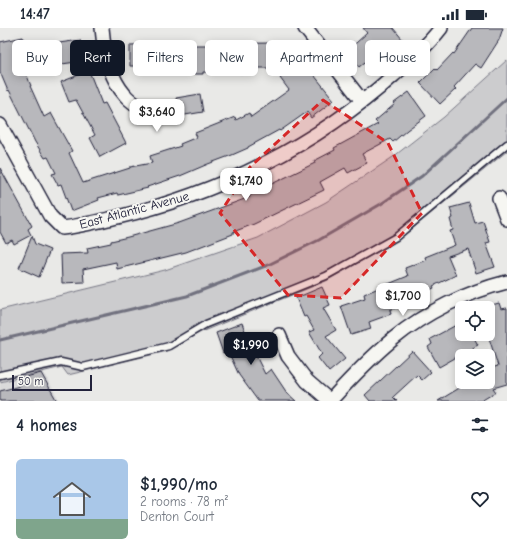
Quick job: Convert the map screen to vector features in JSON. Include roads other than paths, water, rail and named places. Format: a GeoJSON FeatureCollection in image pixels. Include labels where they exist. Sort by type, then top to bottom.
{"type":"FeatureCollection","features":[{"type":"Feature","properties":{"kind":"street"},"geometry":{"type":"LineString","coordinates":[[102,28],[105,53],[118,84],[125,95],[144,111]]}},
{"type":"Feature","properties":{"kind":"street"},"geometry":{"type":"LineString","coordinates":[[305,28],[362,101]]}},
{"type":"Feature","properties":{"kind":"street","name":"East Atlantic Avenue"},"geometry":{"type":"LineString","coordinates":[[0,125],[50,216],[62,228],[79,226],[176,201],[218,185],[258,167],[298,145],[344,115],[380,88],[430,43],[441,28]]}},
{"type":"Feature","properties":{"kind":"street"},"geometry":{"type":"LineString","coordinates":[[499,198],[507,219]]}},
{"type":"Feature","properties":{"kind":"street"},"geometry":{"type":"LineString","coordinates":[[279,335],[288,356],[307,381],[330,401],[359,370],[394,339],[415,323],[448,304],[472,293],[507,282]]}},
{"type":"Feature","properties":{"kind":"lane"},"geometry":{"type":"LineString","coordinates":[[0,375],[61,362],[83,367],[169,346],[206,324],[326,276],[396,237],[507,144]]}},
{"type":"Feature","properties":{"kind":"waterway"},"geometry":{"type":"LineString","coordinates":[[0,340],[187,296],[268,265],[319,240],[381,204],[422,176],[507,98]]}}]}
